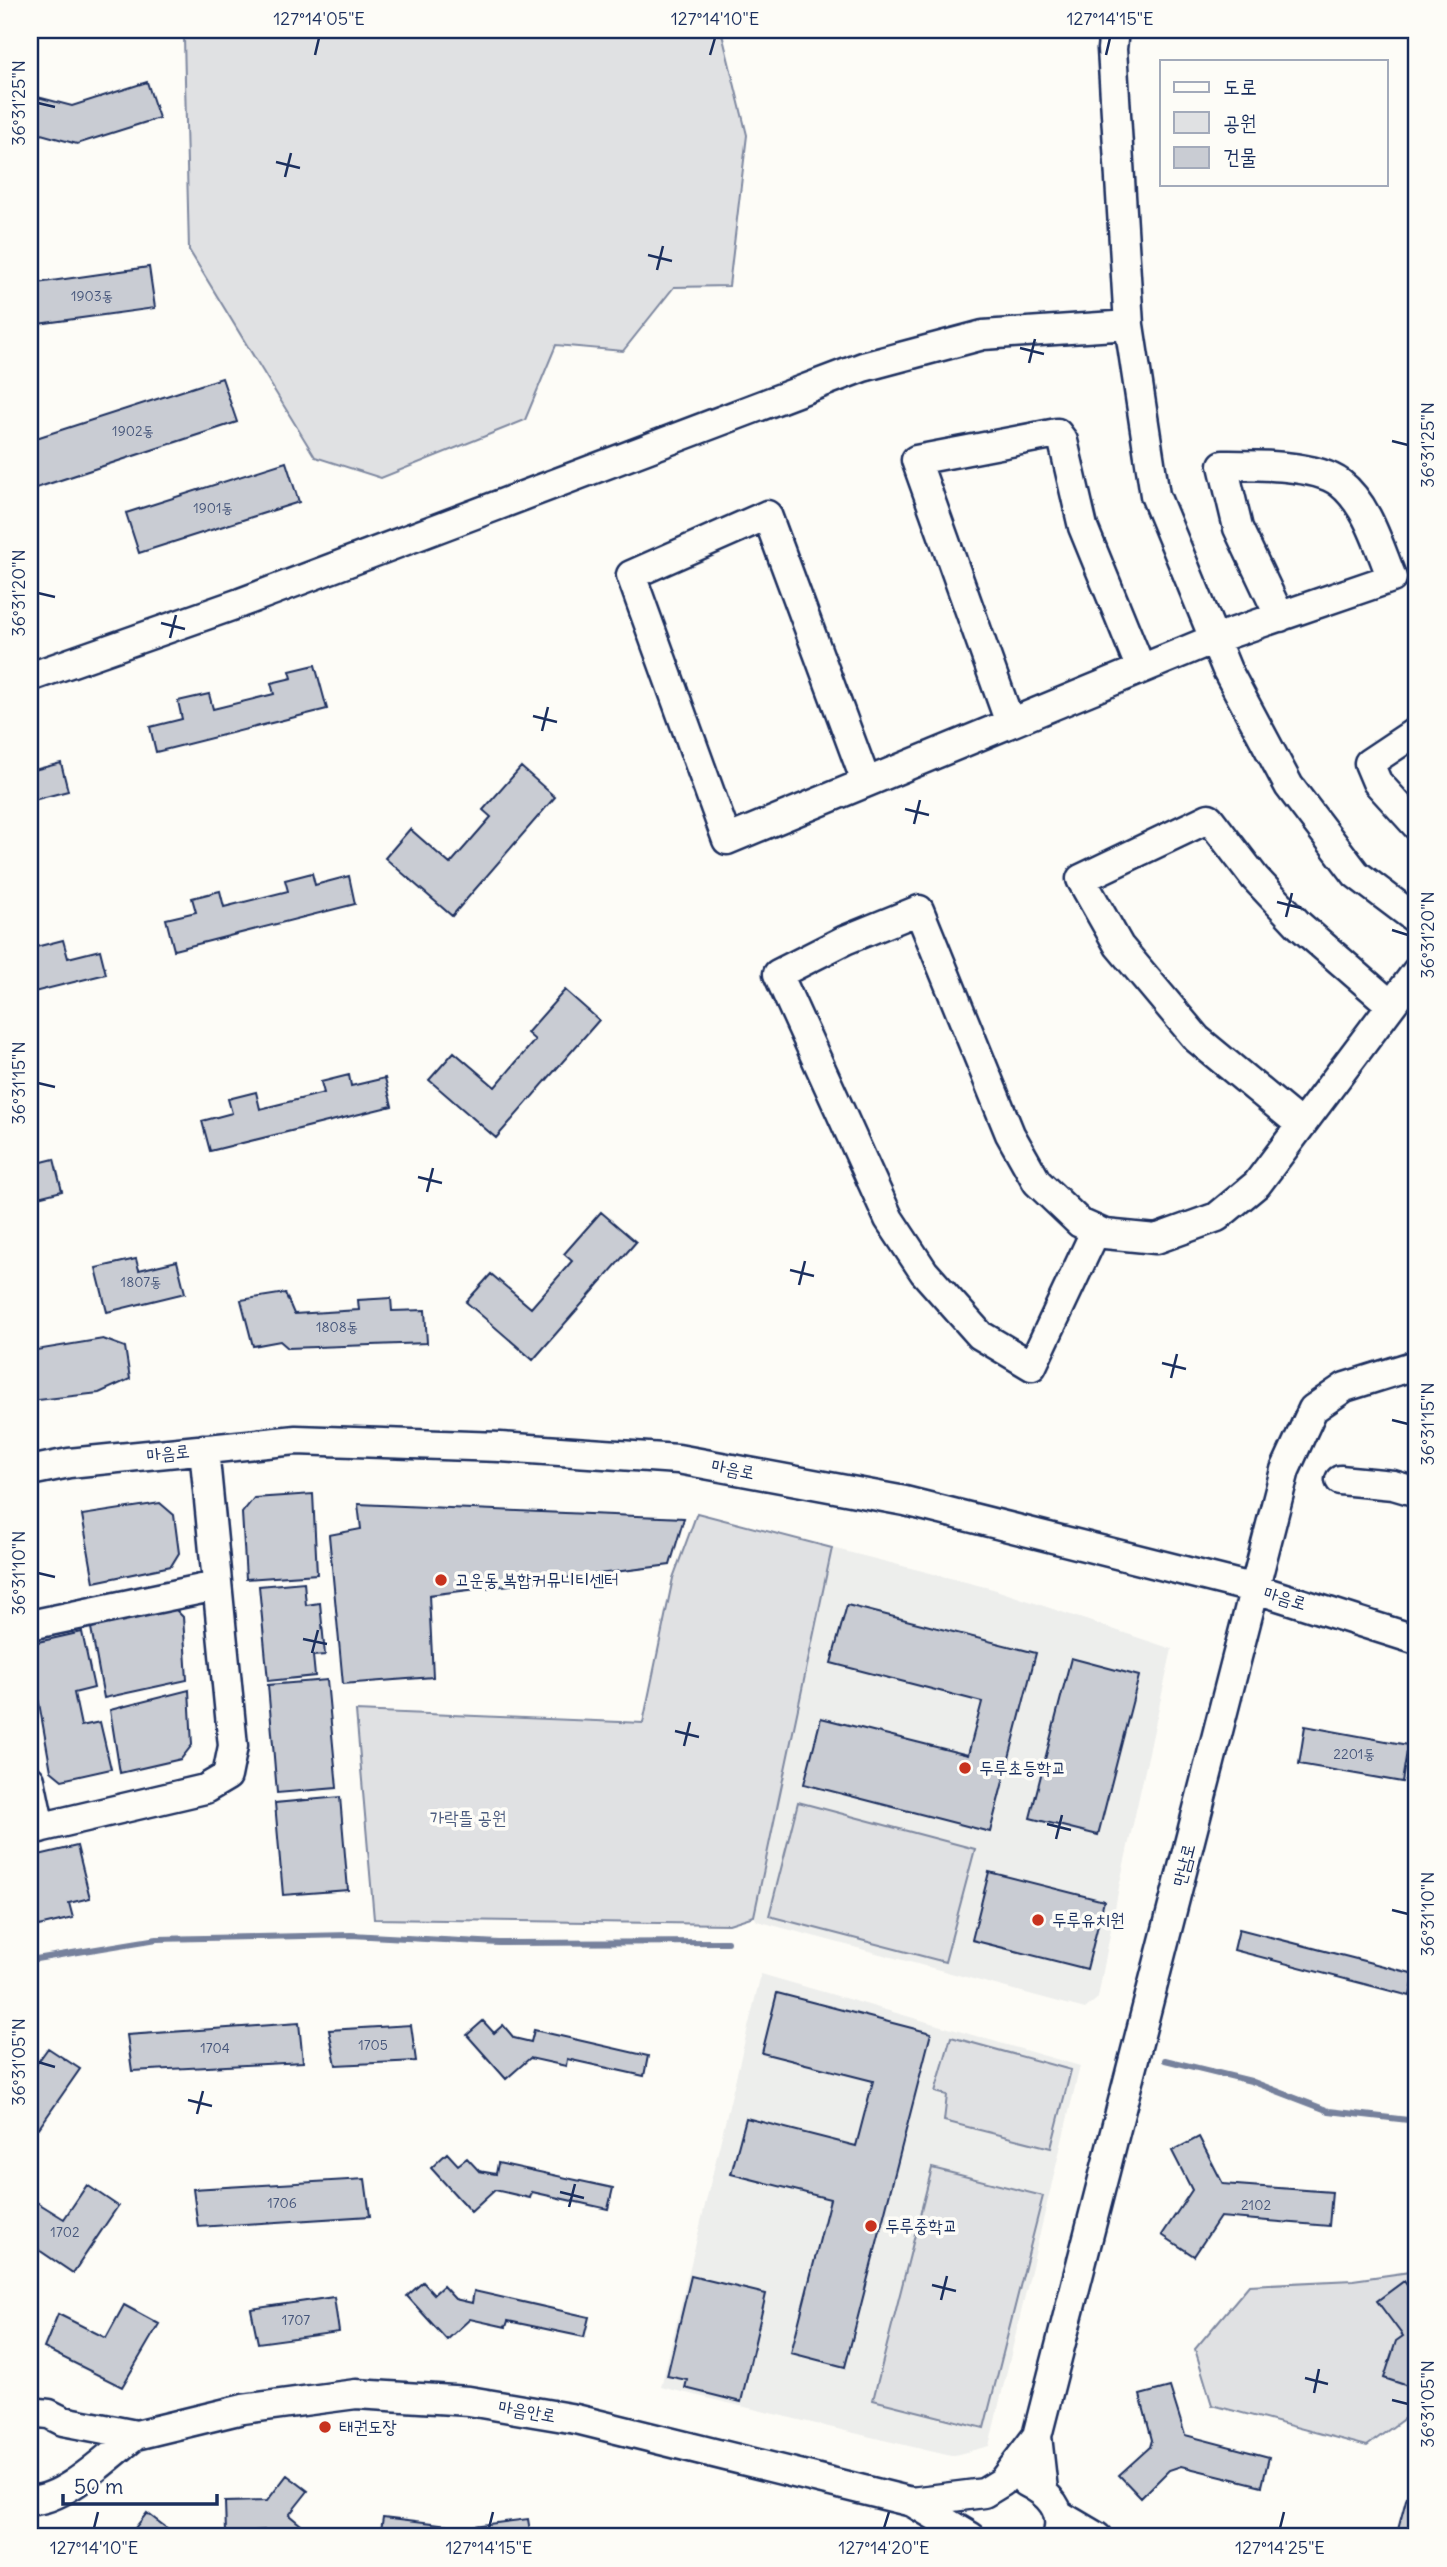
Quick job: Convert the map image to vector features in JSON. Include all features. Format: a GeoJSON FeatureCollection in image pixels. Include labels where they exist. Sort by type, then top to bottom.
{"type":"FeatureCollection","features":[{"type":"Feature","properties":{"kind":"street"},"geometry":{"type":"LineString","coordinates":[[1114,30],[1129,325],[1155,495],[1214,639],[1289,786],[1356,874],[1417,920]]}},
{"type":"Feature","properties":{"kind":"street"},"geometry":{"type":"LineString","coordinates":[[30,677],[240,603],[863,367],[983,335],[1129,325]]}},
{"type":"Feature","properties":{"kind":"street"},"geometry":{"type":"LineString","coordinates":[[1010,723],[916,460],[1057,433],[1063,441],[1083,527],[1141,669]]}},
{"type":"Feature","properties":{"kind":"street"},"geometry":{"type":"LineString","coordinates":[[866,782],[768,514],[631,575],[727,840],[1214,639],[1280,617],[1392,578],[1362,510],[1339,482],[1287,466],[1223,465],[1238,528],[1280,617]]}},
{"type":"Feature","properties":{"kind":"street"},"geometry":{"type":"LineString","coordinates":[[1417,731],[1369,763],[1377,782],[1417,826]]}},
{"type":"Feature","properties":{"kind":"street"},"geometry":{"type":"LineString","coordinates":[[1301,1125],[1197,1039],[1119,946],[1080,879],[1209,818],[1255,878],[1299,925],[1391,1005]]}},
{"type":"Feature","properties":{"kind":"street"},"geometry":{"type":"LineString","coordinates":[[1094,1232],[1032,1366],[980,1335],[924,1272],[889,1219],[778,974],[845,940],[919,910],[1010,1134],[1037,1182],[1080,1223],[1094,1232],[1156,1239],[1217,1217],[1257,1184],[1417,971]]}},
{"type":"Feature","properties":{"kind":"street","name":"만남로"},"geometry":{"type":"LineString","coordinates":[[1037,2436],[1285,1470],[1313,1409],[1345,1387],[1409,1367],[1417,1368]]}},
{"type":"Feature","properties":{"kind":"street","name":"마음로"},"geometry":{"type":"LineString","coordinates":[[30,1471],[69,1463],[296,1440],[500,1447],[678,1459],[905,1501],[1256,1589],[1417,1640]]}},
{"type":"Feature","properties":{"kind":"street"},"geometry":{"type":"LineString","coordinates":[[30,1780],[35,1829],[205,1789],[227,1776],[233,1746],[204,1449]]}},
{"type":"Feature","properties":{"kind":"street"},"geometry":{"type":"LineString","coordinates":[[1340,1480],[1393,1485],[1417,1492]]}},
{"type":"Feature","properties":{"kind":"street"},"geometry":{"type":"LineString","coordinates":[[30,1625],[216,1586]]}},
{"type":"Feature","properties":{"kind":"street"},"geometry":{"type":"LineString","coordinates":[[30,2393],[47,2416],[75,2434],[80,2450],[79,2468],[72,2483]]}},
{"type":"Feature","properties":{"kind":"street","name":"마음안로"},"geometry":{"type":"LineString","coordinates":[[136,2435],[243,2409],[356,2394],[469,2401],[576,2419],[912,2502]]}},
{"type":"Feature","properties":{"kind":"street"},"geometry":{"type":"LineString","coordinates":[[47,2416],[136,2435]]}},
{"type":"Feature","properties":{"kind":"street"},"geometry":{"type":"LineString","coordinates":[[30,2500],[42,2501],[58,2495],[136,2435]]}},
{"type":"Feature","properties":{"kind":"street"},"geometry":{"type":"LineString","coordinates":[[971,2537],[971,2513],[1037,2436]]}},
{"type":"Feature","properties":{"kind":"street"},"geometry":{"type":"LineString","coordinates":[[1037,2436],[1043,2490]]}},
{"type":"Feature","properties":{"kind":"street"},"geometry":{"type":"LineString","coordinates":[[912,2502],[1023,2481],[1043,2490],[1053,2501],[1058,2526],[1097,2537]]}},
{"type":"Feature","properties":{"kind":"street"},"geometry":{"type":"LineString","coordinates":[[912,2502],[971,2537]]}},
{"type":"Feature","properties":{"kind":"shaded area","name":"두루초등학교"},"geometry":{"type":"Polygon","coordinates":[[[832,1548],[993,1589],[1172,1649],[1119,1887],[1098,1998],[1085,2009],[757,1921],[754,1916],[832,1548]]]}},
{"type":"Feature","properties":{"kind":"shaded area","name":"두루중학교"},"geometry":{"type":"Polygon","coordinates":[[[761,1974],[1080,2066],[989,2446],[951,2456],[661,2387],[761,1974]]]}},
{"type":"Feature","properties":{"kind":"green space"},"geometry":{"type":"Polygon","coordinates":[[[179,30],[721,30],[747,135],[729,286],[674,287],[623,351],[556,345],[525,420],[381,478],[315,457],[189,250],[184,38],[179,30]]]}},
{"type":"Feature","properties":{"kind":"green space","name":"가락뜰 공원"},"geometry":{"type":"Polygon","coordinates":[[[697,1513],[832,1548],[754,1916],[729,1924],[374,1919],[356,1711],[643,1723],[673,1578],[697,1513]]]}},
{"type":"Feature","properties":{"kind":"green space"},"geometry":{"type":"Polygon","coordinates":[[[798,1802],[975,1849],[945,1962],[769,1916],[798,1802]]]}},
{"type":"Feature","properties":{"kind":"green space"},"geometry":{"type":"Polygon","coordinates":[[[951,2037],[1071,2070],[1051,2148],[944,2121],[947,2095],[935,2092],[951,2037]]]}},
{"type":"Feature","properties":{"kind":"green space"},"geometry":{"type":"Polygon","coordinates":[[[932,2168],[1043,2196],[984,2428],[873,2400],[932,2168]]]}},
{"type":"Feature","properties":{"kind":"green space"},"geometry":{"type":"Polygon","coordinates":[[[1417,2271],[1417,2409],[1367,2446],[1212,2405],[1195,2349],[1249,2285],[1353,2280],[1417,2271]]]}},
{"type":"Feature","properties":{"kind":"building"},"geometry":{"type":"Polygon","coordinates":[[[147,82],[159,118],[77,144],[30,131],[30,95],[72,106],[147,82]]]}},
{"type":"Feature","properties":{"kind":"building"},"geometry":{"type":"Polygon","coordinates":[[[149,267],[155,308],[30,325],[30,284],[149,267]]]}},
{"type":"Feature","properties":{"kind":"building"},"geometry":{"type":"Polygon","coordinates":[[[222,378],[237,422],[30,490],[30,440],[222,378]]]}},
{"type":"Feature","properties":{"kind":"building"},"geometry":{"type":"Polygon","coordinates":[[[286,462],[299,502],[139,553],[126,513],[286,462]]]}},
{"type":"Feature","properties":{"kind":"building"},"geometry":{"type":"Polygon","coordinates":[[[315,665],[327,709],[156,752],[150,727],[182,719],[178,701],[209,694],[213,709],[274,694],[271,683],[292,678],[290,671],[315,665]]]}},
{"type":"Feature","properties":{"kind":"building"},"geometry":{"type":"Polygon","coordinates":[[[61,763],[68,791],[30,801],[30,771],[61,763]]]}},
{"type":"Feature","properties":{"kind":"building"},"geometry":{"type":"Polygon","coordinates":[[[521,767],[555,797],[452,916],[385,858],[410,829],[450,864],[491,817],[483,810],[521,767]]]}},
{"type":"Feature","properties":{"kind":"building"},"geometry":{"type":"Polygon","coordinates":[[[312,873],[315,885],[349,876],[355,904],[174,950],[166,919],[196,912],[192,898],[220,891],[224,907],[288,891],[285,880],[312,873]]]}},
{"type":"Feature","properties":{"kind":"building"},"geometry":{"type":"Polygon","coordinates":[[[63,940],[68,958],[100,950],[106,974],[30,993],[30,965],[36,964],[32,948],[63,940]]]}},
{"type":"Feature","properties":{"kind":"building"},"geometry":{"type":"Polygon","coordinates":[[[565,990],[599,1020],[496,1138],[429,1080],[454,1052],[495,1087],[535,1040],[527,1033],[565,990]]]}},
{"type":"Feature","properties":{"kind":"building"},"geometry":{"type":"Polygon","coordinates":[[[349,1075],[351,1086],[385,1078],[392,1106],[210,1151],[202,1121],[232,1113],[228,1099],[256,1092],[260,1109],[324,1093],[321,1082],[349,1075]]]}},
{"type":"Feature","properties":{"kind":"building"},"geometry":{"type":"Polygon","coordinates":[[[54,1159],[62,1191],[30,1199],[30,1165],[54,1159]]]}},
{"type":"Feature","properties":{"kind":"building"},"geometry":{"type":"Polygon","coordinates":[[[601,1212],[636,1242],[533,1360],[466,1302],[491,1274],[531,1308],[572,1261],[564,1254],[601,1212]]]}},
{"type":"Feature","properties":{"kind":"building"},"geometry":{"type":"Polygon","coordinates":[[[136,1259],[139,1270],[177,1261],[185,1293],[107,1312],[96,1268],[136,1259]]]}},
{"type":"Feature","properties":{"kind":"building"},"geometry":{"type":"Polygon","coordinates":[[[285,1293],[294,1314],[359,1310],[358,1300],[391,1298],[392,1311],[425,1310],[427,1343],[288,1348],[280,1341],[253,1346],[241,1300],[285,1293]]]}},
{"type":"Feature","properties":{"kind":"building"},"geometry":{"type":"Polygon","coordinates":[[[103,1339],[125,1347],[130,1379],[99,1393],[30,1401],[30,1351],[103,1339]]]}},
{"type":"Feature","properties":{"kind":"building"},"geometry":{"type":"Polygon","coordinates":[[[313,1494],[317,1574],[246,1579],[242,1513],[254,1498],[313,1494]]]}},
{"type":"Feature","properties":{"kind":"building"},"geometry":{"type":"Polygon","coordinates":[[[160,1503],[174,1515],[179,1553],[171,1566],[94,1582],[82,1515],[160,1503]]]}},
{"type":"Feature","properties":{"kind":"building","name":"고운동 복합커뮤니티센터"},"geometry":{"type":"Polygon","coordinates":[[[358,1504],[684,1518],[670,1565],[429,1595],[433,1677],[343,1684],[329,1535],[361,1529],[358,1504]]]}},
{"type":"Feature","properties":{"kind":"building"},"geometry":{"type":"Polygon","coordinates":[[[304,1582],[306,1605],[320,1603],[325,1655],[313,1656],[315,1676],[268,1681],[259,1586],[304,1582]]]}},
{"type":"Feature","properties":{"kind":"building"},"geometry":{"type":"Polygon","coordinates":[[[847,1605],[1036,1653],[990,1832],[804,1784],[821,1718],[968,1755],[982,1702],[831,1663],[847,1605]]]}},
{"type":"Feature","properties":{"kind":"building"},"geometry":{"type":"Polygon","coordinates":[[[173,1607],[183,1617],[187,1680],[104,1698],[91,1628],[173,1607]]]}},
{"type":"Feature","properties":{"kind":"building"},"geometry":{"type":"Polygon","coordinates":[[[82,1632],[94,1688],[74,1693],[81,1726],[100,1722],[111,1769],[62,1780],[51,1771],[30,1652],[38,1642],[82,1632]]]}},
{"type":"Feature","properties":{"kind":"building"},"geometry":{"type":"Polygon","coordinates":[[[1071,1658],[1139,1676],[1098,1835],[1030,1818],[1071,1658]]]}},
{"type":"Feature","properties":{"kind":"building"},"geometry":{"type":"Polygon","coordinates":[[[327,1680],[337,1788],[277,1793],[268,1685],[327,1680]]]}},
{"type":"Feature","properties":{"kind":"building"},"geometry":{"type":"Polygon","coordinates":[[[189,1690],[192,1745],[181,1759],[120,1773],[110,1710],[189,1690]]]}},
{"type":"Feature","properties":{"kind":"building"},"geometry":{"type":"Polygon","coordinates":[[[1305,1726],[1408,1745],[1402,1782],[1299,1764],[1305,1726]]]}},
{"type":"Feature","properties":{"kind":"building"},"geometry":{"type":"Polygon","coordinates":[[[340,1797],[348,1890],[283,1895],[275,1803],[340,1797]]]}},
{"type":"Feature","properties":{"kind":"building"},"geometry":{"type":"Polygon","coordinates":[[[77,1846],[90,1898],[69,1903],[73,1918],[30,1928],[30,1857],[77,1846]]]}},
{"type":"Feature","properties":{"kind":"building","name":"두루유치원"},"geometry":{"type":"Polygon","coordinates":[[[989,1872],[1104,1901],[1087,1969],[972,1940],[989,1872]]]}},
{"type":"Feature","properties":{"kind":"building"},"geometry":{"type":"Polygon","coordinates":[[[1239,1929],[1415,1974],[1410,1996],[1234,1950],[1239,1929]]]}},
{"type":"Feature","properties":{"kind":"building","name":"두루중학교"},"geometry":{"type":"Polygon","coordinates":[[[777,1993],[931,2033],[845,2367],[791,2353],[830,2199],[731,2174],[746,2118],[856,2146],[873,2081],[762,2053],[777,1993]]]}},
{"type":"Feature","properties":{"kind":"building"},"geometry":{"type":"Polygon","coordinates":[[[483,2021],[494,2033],[503,2025],[514,2038],[531,2042],[534,2030],[648,2056],[644,2076],[567,2059],[566,2066],[530,2058],[506,2079],[467,2035],[483,2021]]]}},
{"type":"Feature","properties":{"kind":"building"},"geometry":{"type":"Polygon","coordinates":[[[299,2023],[303,2062],[132,2071],[127,2035],[299,2023]]]}},
{"type":"Feature","properties":{"kind":"building"},"geometry":{"type":"Polygon","coordinates":[[[411,2025],[416,2061],[336,2065],[329,2030],[411,2025]]]}},
{"type":"Feature","properties":{"kind":"building"},"geometry":{"type":"Polygon","coordinates":[[[48,2048],[80,2069],[39,2128],[30,2123],[30,2073],[48,2048]]]}},
{"type":"Feature","properties":{"kind":"building"},"geometry":{"type":"Polygon","coordinates":[[[1199,2137],[1223,2184],[1332,2192],[1329,2226],[1220,2217],[1194,2256],[1162,2235],[1192,2190],[1172,2151],[1199,2137]]]}},
{"type":"Feature","properties":{"kind":"building"},"geometry":{"type":"Polygon","coordinates":[[[447,2153],[458,2165],[467,2158],[479,2171],[496,2174],[498,2163],[613,2188],[608,2209],[532,2192],[530,2198],[495,2190],[471,2212],[431,2168],[447,2153]]]}},
{"type":"Feature","properties":{"kind":"building"},"geometry":{"type":"Polygon","coordinates":[[[365,2179],[370,2216],[198,2227],[193,2189],[365,2179]]]}},
{"type":"Feature","properties":{"kind":"building"},"geometry":{"type":"Polygon","coordinates":[[[87,2185],[118,2206],[73,2273],[30,2244],[30,2198],[64,2219],[87,2185]]]}},
{"type":"Feature","properties":{"kind":"building"},"geometry":{"type":"Polygon","coordinates":[[[691,2276],[766,2294],[741,2402],[685,2388],[687,2380],[667,2376],[691,2276]]]}},
{"type":"Feature","properties":{"kind":"building"},"geometry":{"type":"Polygon","coordinates":[[[1404,2281],[1417,2299],[1417,2389],[1384,2378],[1396,2341],[1403,2336],[1377,2301],[1404,2281]]]}},
{"type":"Feature","properties":{"kind":"building"},"geometry":{"type":"Polygon","coordinates":[[[423,2282],[434,2294],[443,2286],[455,2299],[472,2303],[474,2291],[589,2317],[584,2337],[508,2321],[506,2327],[470,2319],[447,2340],[407,2296],[423,2282]]]}},
{"type":"Feature","properties":{"kind":"building"},"geometry":{"type":"Polygon","coordinates":[[[334,2297],[339,2332],[258,2343],[251,2309],[334,2297]]]}},
{"type":"Feature","properties":{"kind":"building"},"geometry":{"type":"Polygon","coordinates":[[[124,2305],[159,2324],[122,2387],[44,2348],[58,2314],[106,2338],[124,2305]]]}},
{"type":"Feature","properties":{"kind":"building"},"geometry":{"type":"Polygon","coordinates":[[[1170,2387],[1185,2435],[1269,2457],[1262,2486],[1181,2466],[1169,2470],[1141,2498],[1119,2475],[1150,2447],[1152,2440],[1140,2395],[1170,2387]]]}},
{"type":"Feature","properties":{"kind":"building"},"geometry":{"type":"Polygon","coordinates":[[[287,2475],[308,2491],[289,2515],[312,2534],[309,2537],[277,2537],[268,2530],[226,2533],[225,2502],[267,2501],[287,2475]]]}},
{"type":"Feature","properties":{"kind":"building"},"geometry":{"type":"Polygon","coordinates":[[[1407,2496],[1417,2499],[1417,2537],[1396,2537],[1407,2496]]]}},
{"type":"Feature","properties":{"kind":"building"},"geometry":{"type":"Polygon","coordinates":[[[147,2513],[168,2529],[161,2537],[128,2537],[147,2513]]]}},
{"type":"Feature","properties":{"kind":"building"},"geometry":{"type":"Polygon","coordinates":[[[383,2517],[465,2527],[528,2519],[531,2537],[380,2537],[383,2517]]]}},
{"type":"Feature","properties":{"kind":"waterway"},"geometry":{"type":"LineString","coordinates":[[30,1960],[157,1939],[351,1935],[499,1943],[727,1942]]}},
{"type":"Feature","properties":{"kind":"waterway"},"geometry":{"type":"LineString","coordinates":[[1165,2060],[1251,2081],[1329,2111],[1417,2121]]}},
{"type":"Feature","properties":{"kind":"place","name":"고운동 복합커뮤니티센터"},"geometry":{"type":"Point","coordinates":[441,1580]}},
{"type":"Feature","properties":{"kind":"place","name":"두루초등학교"},"geometry":{"type":"Point","coordinates":[965,1768]}},
{"type":"Feature","properties":{"kind":"place","name":"두루유치원"},"geometry":{"type":"Point","coordinates":[1038,1920]}},
{"type":"Feature","properties":{"kind":"place","name":"두루중학교"},"geometry":{"type":"Point","coordinates":[871,2226]}},
{"type":"Feature","properties":{"kind":"place","name":"태권도장"},"geometry":{"type":"Point","coordinates":[325,2427]}}]}
